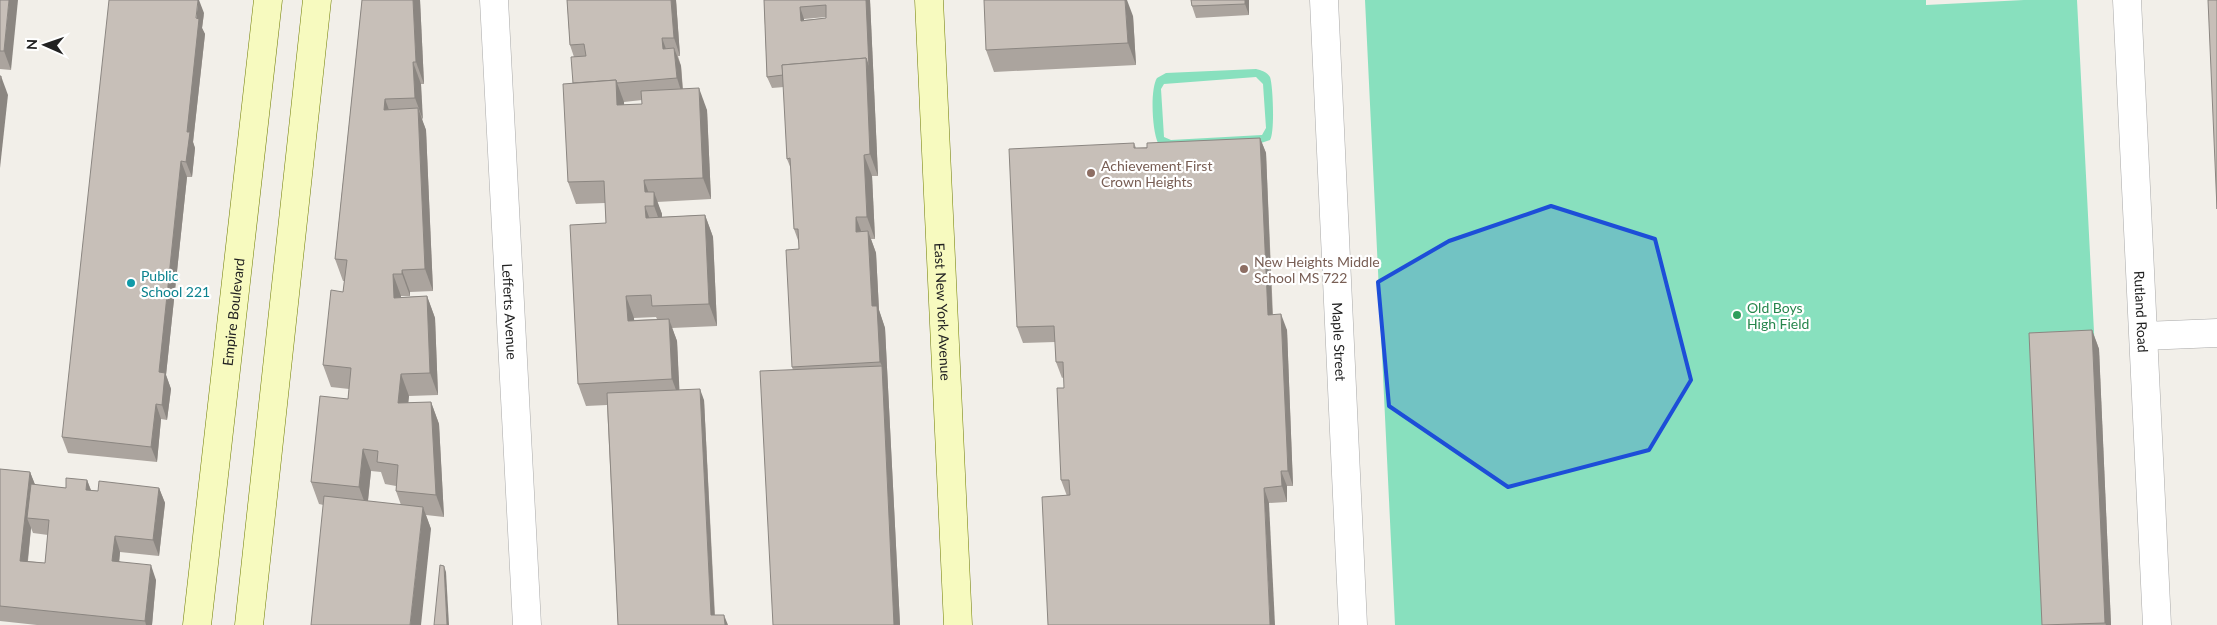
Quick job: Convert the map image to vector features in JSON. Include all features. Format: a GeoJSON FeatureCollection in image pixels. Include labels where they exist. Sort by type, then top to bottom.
{"type":"FeatureCollection","features":[{"type":"Feature","properties":{"kind":"main road","name":"Empire Boulevard"},"geometry":{"type":"LineString","coordinates":[[198,625],[268,0]]}},
{"type":"Feature","properties":{"kind":"main road"},"geometry":{"type":"LineString","coordinates":[[249,625],[317,0]]}},
{"type":"Feature","properties":{"kind":"main road","name":"East New York Avenue"},"geometry":{"type":"LineString","coordinates":[[929,0],[958,625]]}},
{"type":"Feature","properties":{"kind":"street","name":"Lefferts Avenue"},"geometry":{"type":"LineString","coordinates":[[494,0],[527,625]]}},
{"type":"Feature","properties":{"kind":"street","name":"Maple Street"},"geometry":{"type":"LineString","coordinates":[[1324,0],[1353,625]]}},
{"type":"Feature","properties":{"kind":"street","name":"Rutland Road"},"geometry":{"type":"LineString","coordinates":[[2127,0],[2157,625]]}},
{"type":"Feature","properties":{"kind":"street"},"geometry":{"type":"LineString","coordinates":[[2144,336],[2217,333]]}},
{"type":"Feature","properties":{"kind":"highlighted area"},"geometry":{"type":"Polygon","coordinates":[[[1551,206],[1655,239],[1691,380],[1649,450],[1508,487],[1389,406],[1378,282],[1449,241],[1551,206]]]}},
{"type":"Feature","properties":{"kind":"green space","name":"Old Boys High Field"},"geometry":{"type":"Polygon","coordinates":[[[1365,0],[1926,0],[1926,5],[2024,0],[2077,0],[2109,625],[1395,625],[1365,0]]]}},
{"type":"Feature","properties":{"kind":"green space"},"geometry":{"type":"Polygon","coordinates":[[[1256,69],[1266,73],[1270,77],[1273,99],[1273,128],[1270,140],[1258,144],[1158,143],[1153,120],[1153,91],[1157,78],[1166,73],[1256,69]],[[1256,77],[1164,84],[1161,89],[1164,137],[1171,140],[1262,135],[1266,128],[1263,84],[1256,77]]]}},
{"type":"Feature","properties":{"kind":"building"},"geometry":{"type":"Polygon","coordinates":[[[0,0],[9,0],[4,51],[0,51],[0,0]]]}},
{"type":"Feature","properties":{"kind":"building","name":"Public School 221"},"geometry":{"type":"Polygon","coordinates":[[[109,0],[198,0],[196,18],[199,19],[187,132],[190,132],[186,162],[181,161],[159,372],[165,373],[162,405],[156,404],[151,447],[62,437],[109,0]]]}},
{"type":"Feature","properties":{"kind":"building"},"geometry":{"type":"Polygon","coordinates":[[[362,0],[413,0],[416,62],[413,62],[415,98],[385,99],[384,110],[418,108],[425,269],[402,270],[402,274],[393,274],[394,298],[427,296],[430,373],[401,374],[398,403],[431,402],[436,495],[396,491],[398,465],[377,462],[378,451],[363,449],[359,487],[311,482],[320,396],[348,399],[351,368],[323,365],[331,290],[343,292],[347,260],[335,259],[362,0]]]}},
{"type":"Feature","properties":{"kind":"building"},"geometry":{"type":"Polygon","coordinates":[[[567,0],[671,0],[674,38],[662,38],[663,49],[674,48],[677,78],[617,83],[616,80],[573,83],[571,57],[586,56],[584,44],[570,45],[567,0]]]}},
{"type":"Feature","properties":{"kind":"building"},"geometry":{"type":"Polygon","coordinates":[[[764,0],[866,0],[869,68],[866,58],[782,65],[783,75],[767,77],[764,0]],[[826,5],[800,7],[801,21],[826,18],[826,5]]]}},
{"type":"Feature","properties":{"kind":"building"},"geometry":{"type":"Polygon","coordinates":[[[984,0],[1125,0],[1128,43],[986,50],[984,0]]]}},
{"type":"Feature","properties":{"kind":"building"},"geometry":{"type":"Polygon","coordinates":[[[1191,0],[1245,0],[1245,4],[1192,6],[1191,0]]]}},
{"type":"Feature","properties":{"kind":"building"},"geometry":{"type":"Polygon","coordinates":[[[2208,0],[2217,0],[2217,209],[2208,0]]]}},
{"type":"Feature","properties":{"kind":"building"},"geometry":{"type":"Polygon","coordinates":[[[866,58],[870,154],[864,155],[867,217],[856,217],[856,232],[868,231],[872,306],[877,306],[880,362],[792,367],[786,250],[799,249],[798,229],[794,229],[790,158],[787,159],[782,65],[866,58]]]}},
{"type":"Feature","properties":{"kind":"building"},"geometry":{"type":"Polygon","coordinates":[[[616,80],[617,105],[642,104],[641,91],[699,88],[703,178],[644,180],[645,192],[654,192],[654,206],[645,206],[646,218],[705,215],[709,304],[652,306],[651,295],[626,296],[628,321],[669,319],[672,379],[578,384],[570,225],[606,223],[604,181],[568,182],[563,84],[616,80]]]}},
{"type":"Feature","properties":{"kind":"building"},"geometry":{"type":"Polygon","coordinates":[[[1260,138],[1268,315],[1281,314],[1288,471],[1281,471],[1282,486],[1264,488],[1270,625],[1048,625],[1042,497],[1070,495],[1069,480],[1061,480],[1057,388],[1064,388],[1063,362],[1056,362],[1054,326],[1017,327],[1009,149],[1134,143],[1134,148],[1147,148],[1147,143],[1260,138]]]}},
{"type":"Feature","properties":{"kind":"building"},"geometry":{"type":"Polygon","coordinates":[[[2092,330],[2105,623],[2042,625],[2029,333],[2092,330]]]}},
{"type":"Feature","properties":{"kind":"building"},"geometry":{"type":"Polygon","coordinates":[[[882,366],[894,625],[773,625],[760,371],[882,366]]]}},
{"type":"Feature","properties":{"kind":"building"},"geometry":{"type":"Polygon","coordinates":[[[700,389],[711,615],[724,615],[725,625],[618,625],[607,393],[700,389]]]}},
{"type":"Feature","properties":{"kind":"building"},"geometry":{"type":"Polygon","coordinates":[[[0,469],[30,472],[20,561],[45,563],[49,520],[27,518],[31,484],[66,488],[66,478],[87,480],[86,490],[98,491],[99,481],[159,488],[153,540],[115,536],[112,561],[151,565],[145,621],[0,606],[0,469]]]}},
{"type":"Feature","properties":{"kind":"building"},"geometry":{"type":"Polygon","coordinates":[[[324,496],[423,507],[410,625],[311,625],[324,496]]]}},
{"type":"Feature","properties":{"kind":"building"},"geometry":{"type":"Polygon","coordinates":[[[440,565],[444,566],[447,625],[434,625],[440,565]]]}},
{"type":"Feature","properties":{"kind":"place","name":"Achievement First Crown Heights"},"geometry":{"type":"Point","coordinates":[1091,173]}},
{"type":"Feature","properties":{"kind":"place","name":"New Heights Middle School MS 722"},"geometry":{"type":"Point","coordinates":[1244,269]}},
{"type":"Feature","properties":{"kind":"place","name":"Public School 221"},"geometry":{"type":"Point","coordinates":[131,283]}},
{"type":"Feature","properties":{"kind":"place","name":"Old Boys High Field"},"geometry":{"type":"Point","coordinates":[1737,315]}}]}
